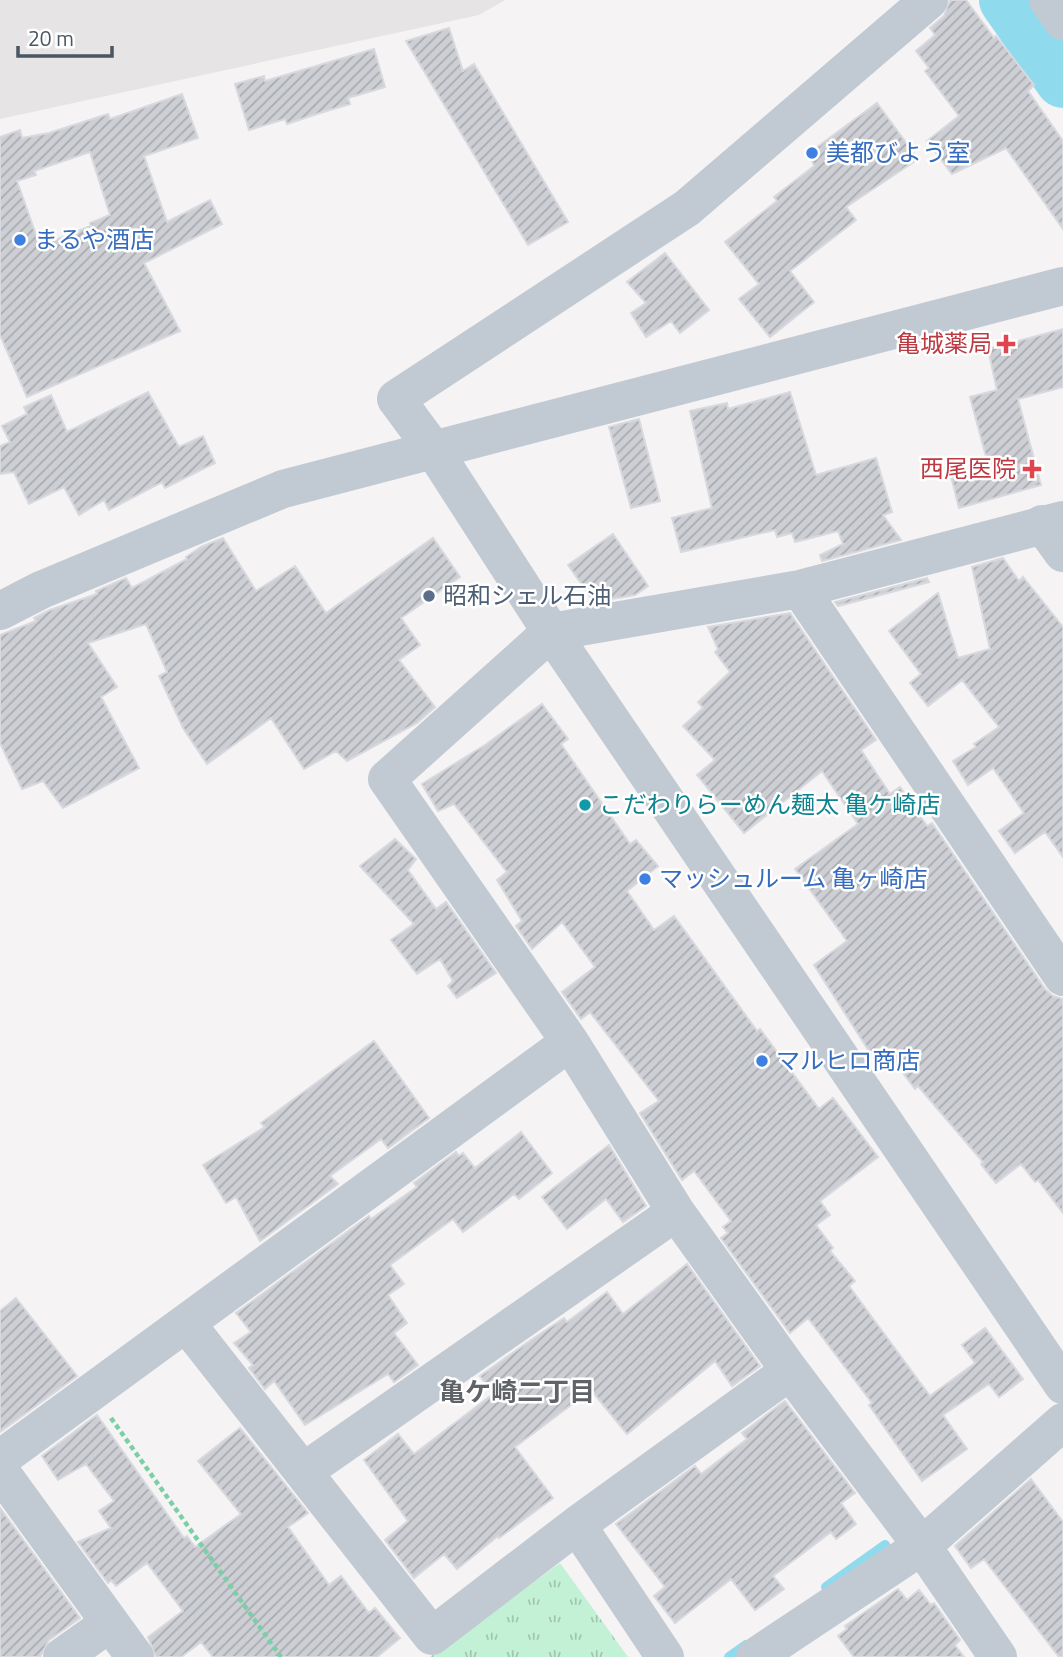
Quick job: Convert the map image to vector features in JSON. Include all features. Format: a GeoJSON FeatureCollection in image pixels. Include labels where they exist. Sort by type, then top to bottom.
{"type":"FeatureCollection","features":[{"type":"Feature","properties":{"kind":"street"},"geometry":{"type":"LineString","coordinates":[[929,0],[687,208],[396,399],[433,449],[551,632],[1063,1385]]}},
{"type":"Feature","properties":{"kind":"street"},"geometry":{"type":"LineString","coordinates":[[1048,0],[1063,21]]}},
{"type":"Feature","properties":{"kind":"street"},"geometry":{"type":"LineString","coordinates":[[0,611],[41,590],[283,489],[1063,286]]}},
{"type":"Feature","properties":{"kind":"street"},"geometry":{"type":"LineString","coordinates":[[998,1657],[922,1546],[790,1371],[676,1212],[570,1042],[387,779],[551,632],[800,589],[1056,532]]}},
{"type":"Feature","properties":{"kind":"street"},"geometry":{"type":"LineString","coordinates":[[800,589],[1063,976]]}},
{"type":"Feature","properties":{"kind":"street"},"geometry":{"type":"LineString","coordinates":[[0,1459],[570,1042]]}},
{"type":"Feature","properties":{"kind":"street"},"geometry":{"type":"LineString","coordinates":[[303,1472],[676,1212]]}},
{"type":"Feature","properties":{"kind":"street"},"geometry":{"type":"LineString","coordinates":[[186,1323],[432,1636],[577,1525],[790,1371]]}},
{"type":"Feature","properties":{"kind":"street"},"geometry":{"type":"LineString","coordinates":[[755,1657],[922,1546],[1063,1422]]}},
{"type":"Feature","properties":{"kind":"street"},"geometry":{"type":"LineString","coordinates":[[0,1471],[135,1657]]}},
{"type":"Feature","properties":{"kind":"street"},"geometry":{"type":"LineString","coordinates":[[577,1525],[665,1657]]}},
{"type":"Feature","properties":{"kind":"street"},"geometry":{"type":"LineString","coordinates":[[62,1657],[110,1623]]}},
{"type":"Feature","properties":{"kind":"path"},"geometry":{"type":"LineString","coordinates":[[92,1392],[281,1657]]}},
{"type":"Feature","properties":{"kind":"shaded area"},"geometry":{"type":"Polygon","coordinates":[[[0,0],[505,0],[479,15],[0,119],[0,0]]]}},
{"type":"Feature","properties":{"kind":"green space"},"geometry":{"type":"Polygon","coordinates":[[[560,1563],[628,1657],[430,1657],[560,1563]]]}},
{"type":"Feature","properties":{"kind":"building"},"geometry":{"type":"Polygon","coordinates":[[[950,0],[966,0],[994,38],[996,36],[1034,85],[1028,91],[1063,141],[1063,229],[1006,148],[952,174],[927,141],[959,116],[925,71],[929,68],[916,51],[935,35],[930,28],[944,16],[950,0]]]}},
{"type":"Feature","properties":{"kind":"building"},"geometry":{"type":"Polygon","coordinates":[[[449,28],[463,71],[474,64],[568,222],[528,245],[406,41],[449,28]]]}},
{"type":"Feature","properties":{"kind":"building"},"geometry":{"type":"Polygon","coordinates":[[[374,49],[385,87],[348,98],[350,104],[287,124],[285,119],[249,130],[235,84],[264,76],[265,81],[374,49]]]}},
{"type":"Feature","properties":{"kind":"building"},"geometry":{"type":"Polygon","coordinates":[[[182,94],[198,138],[144,156],[167,222],[210,200],[222,224],[144,263],[180,331],[27,397],[0,335],[0,137],[20,130],[22,138],[49,133],[108,114],[110,119],[182,94]],[[90,152],[34,171],[36,175],[17,181],[40,246],[91,226],[90,223],[110,215],[90,152]]]}},
{"type":"Feature","properties":{"kind":"building"},"geometry":{"type":"Polygon","coordinates":[[[877,103],[918,159],[846,207],[856,220],[790,271],[814,302],[770,337],[739,299],[759,284],[725,242],[777,201],[774,197],[814,166],[809,153],[877,103]]]}},
{"type":"Feature","properties":{"kind":"building"},"geometry":{"type":"Polygon","coordinates":[[[665,253],[709,310],[680,333],[671,321],[646,337],[631,313],[646,303],[627,282],[665,253]]]}},
{"type":"Feature","properties":{"kind":"building"},"geometry":{"type":"Polygon","coordinates":[[[1063,329],[1063,387],[1018,399],[1041,485],[959,508],[951,476],[989,468],[970,397],[997,390],[988,349],[1063,329]]]}},
{"type":"Feature","properties":{"kind":"building"},"geometry":{"type":"Polygon","coordinates":[[[148,392],[179,447],[203,436],[215,463],[165,488],[162,482],[109,510],[104,500],[79,515],[64,487],[29,504],[14,472],[0,474],[0,446],[10,442],[2,426],[27,414],[24,407],[51,395],[67,432],[148,392]]]}},
{"type":"Feature","properties":{"kind":"building"},"geometry":{"type":"Polygon","coordinates":[[[790,392],[816,475],[876,458],[892,512],[883,515],[901,540],[822,561],[820,555],[843,544],[838,531],[795,542],[792,533],[777,537],[775,530],[681,552],[672,518],[712,508],[690,411],[727,403],[728,409],[790,392]]]}},
{"type":"Feature","properties":{"kind":"building"},"geometry":{"type":"Polygon","coordinates":[[[639,419],[660,501],[631,508],[609,427],[639,419]]]}},
{"type":"Feature","properties":{"kind":"building"},"geometry":{"type":"Polygon","coordinates":[[[613,534],[648,586],[635,595],[594,602],[568,565],[613,534]]]}},
{"type":"Feature","properties":{"kind":"building"},"geometry":{"type":"Polygon","coordinates":[[[223,538],[256,591],[295,566],[326,613],[433,538],[460,577],[401,618],[420,645],[399,660],[435,707],[417,723],[347,761],[336,751],[304,769],[271,718],[207,764],[183,728],[159,676],[167,672],[146,624],[88,643],[117,687],[101,697],[139,768],[63,808],[43,781],[22,789],[0,743],[0,635],[36,621],[34,618],[50,610],[97,594],[96,591],[126,578],[132,588],[187,559],[186,557],[201,547],[223,538]]]}},
{"type":"Feature","properties":{"kind":"building"},"geometry":{"type":"Polygon","coordinates":[[[1003,558],[1019,581],[1023,577],[1063,627],[1063,857],[1045,832],[1015,853],[999,831],[1024,813],[993,768],[968,785],[953,761],[976,747],[974,744],[999,727],[962,680],[928,706],[910,683],[921,674],[889,631],[938,593],[958,658],[990,649],[972,567],[1003,558]]]}},
{"type":"Feature","properties":{"kind":"building"},"geometry":{"type":"Polygon","coordinates":[[[927,578],[929,582],[838,606],[835,602],[927,578]]]}},
{"type":"Feature","properties":{"kind":"building"},"geometry":{"type":"Polygon","coordinates":[[[790,613],[876,740],[861,750],[890,794],[900,787],[927,826],[932,823],[1045,989],[1053,996],[1063,999],[1063,1213],[1038,1180],[1035,1182],[1021,1164],[996,1183],[981,1164],[983,1162],[918,1086],[915,1089],[883,1046],[871,1054],[814,965],[847,941],[795,869],[858,824],[822,771],[744,833],[697,775],[715,760],[683,726],[703,708],[698,702],[730,672],[715,652],[718,649],[708,627],[790,613]]]}},
{"type":"Feature","properties":{"kind":"building"},"geometry":{"type":"Polygon","coordinates":[[[542,704],[568,739],[561,744],[630,844],[636,840],[658,866],[627,891],[654,930],[674,916],[757,1031],[760,1029],[819,1109],[833,1098],[878,1157],[820,1201],[830,1215],[816,1225],[833,1248],[830,1251],[855,1281],[849,1286],[930,1396],[975,1363],[962,1345],[985,1328],[1023,1379],[999,1397],[989,1384],[943,1415],[967,1449],[922,1481],[869,1405],[872,1403],[808,1318],[790,1333],[721,1238],[728,1233],[723,1227],[731,1221],[694,1171],[682,1180],[640,1113],[659,1101],[590,1012],[581,1019],[562,992],[595,967],[562,922],[532,949],[516,926],[522,921],[497,880],[507,872],[454,804],[438,811],[422,784],[485,745],[542,704]]]}},
{"type":"Feature","properties":{"kind":"building"},"geometry":{"type":"Polygon","coordinates":[[[395,839],[416,859],[408,870],[436,909],[446,902],[496,973],[457,998],[448,986],[453,981],[440,959],[417,974],[391,940],[414,924],[360,866],[395,839]]]}},
{"type":"Feature","properties":{"kind":"building"},"geometry":{"type":"Polygon","coordinates":[[[374,1041],[429,1118],[388,1148],[381,1139],[330,1176],[338,1184],[260,1241],[236,1197],[226,1203],[203,1165],[265,1127],[261,1123],[374,1041]]]}},
{"type":"Feature","properties":{"kind":"building"},"geometry":{"type":"Polygon","coordinates":[[[521,1132],[552,1173],[519,1199],[514,1194],[463,1232],[453,1219],[390,1265],[404,1284],[388,1295],[407,1323],[394,1333],[418,1365],[394,1382],[388,1374],[305,1425],[274,1381],[265,1389],[249,1368],[253,1365],[234,1343],[251,1332],[236,1313],[369,1216],[371,1219],[417,1187],[414,1183],[456,1152],[459,1156],[463,1153],[475,1168],[521,1132]]]}},
{"type":"Feature","properties":{"kind":"building"},"geometry":{"type":"Polygon","coordinates":[[[609,1145],[646,1206],[623,1222],[606,1199],[567,1229],[542,1197],[609,1145]]]}},
{"type":"Feature","properties":{"kind":"building"},"geometry":{"type":"Polygon","coordinates":[[[687,1264],[760,1366],[732,1386],[715,1361],[627,1434],[591,1390],[515,1447],[553,1498],[499,1538],[498,1536],[457,1569],[444,1554],[414,1578],[385,1540],[408,1521],[364,1460],[398,1434],[414,1454],[493,1394],[480,1376],[531,1340],[564,1318],[567,1322],[607,1292],[623,1314],[687,1264]]]}},
{"type":"Feature","properties":{"kind":"building"},"geometry":{"type":"Polygon","coordinates":[[[16,1298],[77,1376],[0,1432],[0,1311],[16,1298]]]}},
{"type":"Feature","properties":{"kind":"building"},"geometry":{"type":"Polygon","coordinates":[[[785,1401],[855,1493],[841,1503],[856,1524],[836,1539],[831,1532],[773,1576],[784,1589],[755,1610],[731,1579],[675,1623],[654,1596],[665,1587],[616,1524],[695,1466],[701,1474],[747,1439],[742,1433],[785,1401]]]}},
{"type":"Feature","properties":{"kind":"building"},"geometry":{"type":"Polygon","coordinates":[[[97,1415],[184,1538],[187,1536],[195,1547],[241,1514],[198,1461],[240,1428],[308,1513],[288,1527],[329,1585],[341,1576],[369,1613],[375,1608],[400,1638],[377,1657],[213,1657],[201,1642],[181,1657],[156,1657],[148,1637],[183,1611],[147,1563],[116,1586],[111,1580],[108,1583],[78,1542],[111,1528],[99,1511],[114,1501],[86,1464],[58,1480],[42,1456],[97,1415]]]}},
{"type":"Feature","properties":{"kind":"building"},"geometry":{"type":"Polygon","coordinates":[[[1031,1479],[1063,1522],[1063,1657],[1059,1657],[984,1559],[971,1568],[955,1546],[1031,1479]]]}},
{"type":"Feature","properties":{"kind":"building"},"geometry":{"type":"Polygon","coordinates":[[[0,1508],[80,1618],[49,1640],[40,1657],[0,1657],[0,1508]]]}},
{"type":"Feature","properties":{"kind":"building"},"geometry":{"type":"Polygon","coordinates":[[[898,1589],[907,1600],[919,1590],[931,1605],[934,1603],[960,1640],[955,1645],[964,1657],[854,1657],[838,1636],[847,1629],[845,1626],[898,1589]]]}},
{"type":"Feature","properties":{"kind":"waterway"},"geometry":{"type":"LineString","coordinates":[[1007,0],[1063,80]]}},
{"type":"Feature","properties":{"kind":"waterway"},"geometry":{"type":"LineString","coordinates":[[826,1587],[885,1545]]}},
{"type":"Feature","properties":{"kind":"waterway"},"geometry":{"type":"LineString","coordinates":[[729,1657],[746,1645]]}},
{"type":"Feature","properties":{"kind":"place","name":"美都びよう室"},"geometry":{"type":"Point","coordinates":[812,153]}},
{"type":"Feature","properties":{"kind":"place","name":"まるや酒店"},"geometry":{"type":"Point","coordinates":[20,240]}},
{"type":"Feature","properties":{"kind":"place","name":"亀城薬局"},"geometry":{"type":"Point","coordinates":[1006,344]}},
{"type":"Feature","properties":{"kind":"place","name":"西尾医院"},"geometry":{"type":"Point","coordinates":[1032,469]}},
{"type":"Feature","properties":{"kind":"place","name":"昭和シェル石油"},"geometry":{"type":"Point","coordinates":[429,596]}},
{"type":"Feature","properties":{"kind":"place","name":"こだわりらーめん麺太 亀ケ崎店"},"geometry":{"type":"Point","coordinates":[585,805]}},
{"type":"Feature","properties":{"kind":"place","name":"マッシュルーム 亀ヶ崎店"},"geometry":{"type":"Point","coordinates":[645,879]}},
{"type":"Feature","properties":{"kind":"place","name":"マルヒロ商店"},"geometry":{"type":"Point","coordinates":[762,1061]}},
{"type":"Feature","properties":{"kind":"district","name":"亀ケ崎二丁目"},"geometry":{"type":"Point","coordinates":[517,1392]}}]}
